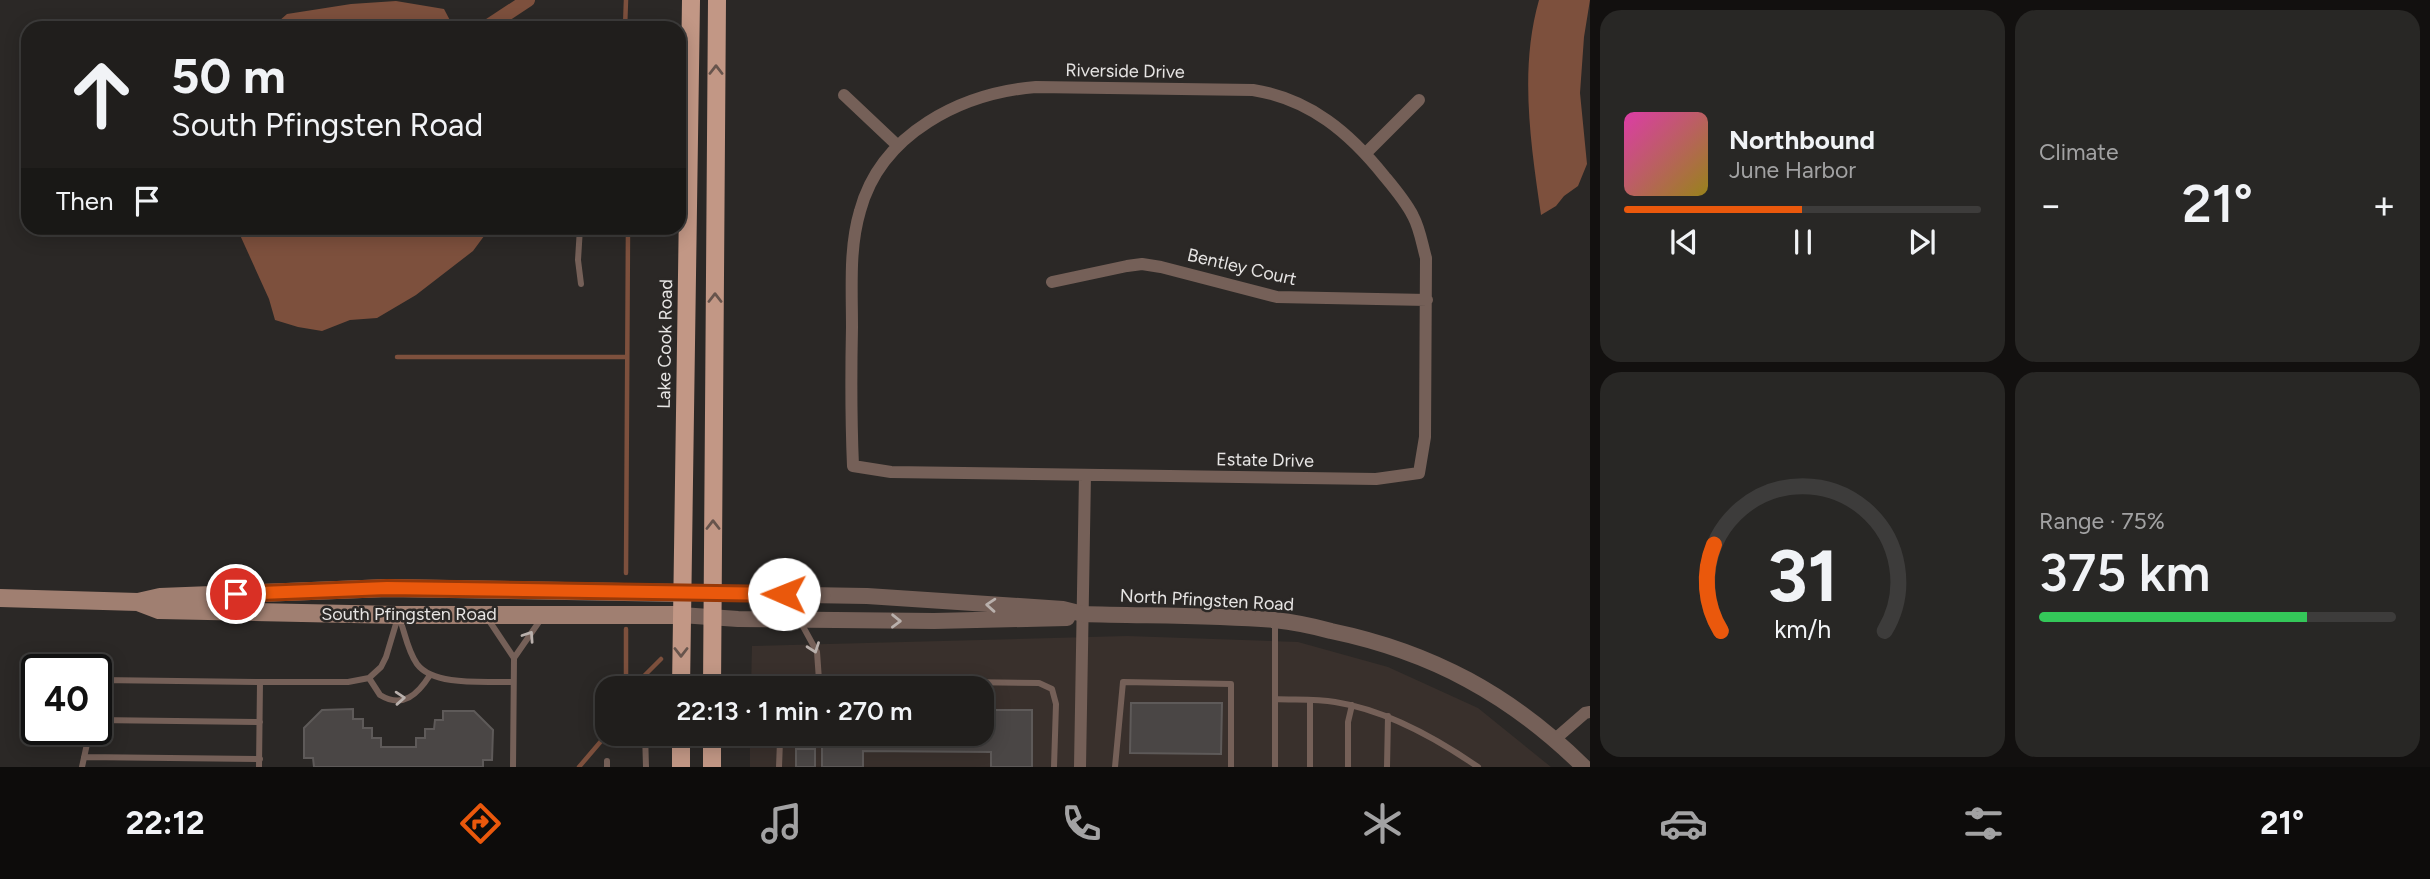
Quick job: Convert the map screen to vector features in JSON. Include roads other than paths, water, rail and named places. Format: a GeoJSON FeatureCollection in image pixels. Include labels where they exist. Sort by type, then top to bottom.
{"type":"FeatureCollection","features":[{"type":"Feature","properties":{"kind":"main road","name":"Lake Cook Road"},"geometry":{"type":"LineString","coordinates":[[686,129],[691,0]]}},
{"type":"Feature","properties":{"kind":"main road"},"geometry":{"type":"LineString","coordinates":[[712,676],[716,0]]}},
{"type":"Feature","properties":{"kind":"main road","name":"Lake Cook Road"},"geometry":{"type":"LineString","coordinates":[[681,676],[683,235]]}},
{"type":"Feature","properties":{"kind":"main road","name":"South Pfingsten Road"},"geometry":{"type":"LineString","coordinates":[[0,598],[138,602],[160,597],[387,588],[682,593]]}},
{"type":"Feature","properties":{"kind":"main road","name":"South Pfingsten Road"},"geometry":{"type":"LineString","coordinates":[[138,602],[159,610],[398,615],[681,615]]}},
{"type":"Feature","properties":{"kind":"main road"},"geometry":{"type":"LineString","coordinates":[[681,746],[681,767]]}},
{"type":"Feature","properties":{"kind":"main road"},"geometry":{"type":"LineString","coordinates":[[712,746],[712,767]]}},
{"type":"Feature","properties":{"kind":"street","name":"Riverside Drive"},"geometry":{"type":"LineString","coordinates":[[853,466],[853,246],[860,210],[871,182],[898,146],[924,124],[970,101],[1014,89],[1253,90],[1267,92],[1317,112],[1347,134],[1408,205],[1415,219],[1426,258],[1423,448]]}},
{"type":"Feature","properties":{"kind":"street"},"geometry":{"type":"LineString","coordinates":[[844,95],[898,146]]}},
{"type":"Feature","properties":{"kind":"street"},"geometry":{"type":"LineString","coordinates":[[1366,153],[1419,100]]}},
{"type":"Feature","properties":{"kind":"street","name":"Bentley Court"},"geometry":{"type":"LineString","coordinates":[[1052,282],[1142,264],[1277,297],[1427,300]]}},
{"type":"Feature","properties":{"kind":"street","name":"Estate Drive"},"geometry":{"type":"LineString","coordinates":[[853,466],[891,472],[1376,480],[1419,473],[1423,448]]}},
{"type":"Feature","properties":{"kind":"street"},"geometry":{"type":"LineString","coordinates":[[1080,767],[1085,475]]}},
{"type":"Feature","properties":{"kind":"street","name":"North Pfingsten Road"},"geometry":{"type":"LineString","coordinates":[[682,593],[867,596],[1063,609],[1083,614],[1275,620],[1363,638],[1425,658],[1455,671],[1521,713],[1584,767]]}},
{"type":"Feature","properties":{"kind":"street","name":"North Pfingsten Road"},"geometry":{"type":"LineString","coordinates":[[681,615],[934,621],[1063,618],[1083,614]]}},
{"type":"Feature","properties":{"kind":"street"},"geometry":{"type":"LineString","coordinates":[[1554,740],[1585,713],[1590,712]]}},
{"type":"Feature","properties":{"kind":"lane"},"geometry":{"type":"LineString","coordinates":[[580,235],[578,260],[581,284]]}},
{"type":"Feature","properties":{"kind":"lane"},"geometry":{"type":"LineString","coordinates":[[485,614],[514,658]]}},
{"type":"Feature","properties":{"kind":"lane"},"geometry":{"type":"LineString","coordinates":[[513,767],[514,658],[544,614]]}},
{"type":"Feature","properties":{"kind":"lane"},"geometry":{"type":"LineString","coordinates":[[398,615],[411,655],[430,675],[456,680],[513,682]]}},
{"type":"Feature","properties":{"kind":"lane"},"geometry":{"type":"LineString","coordinates":[[112,680],[348,682],[369,678],[381,667],[386,657],[398,615]]}},
{"type":"Feature","properties":{"kind":"lane"},"geometry":{"type":"LineString","coordinates":[[799,619],[817,652],[819,676]]}},
{"type":"Feature","properties":{"kind":"lane"},"geometry":{"type":"LineString","coordinates":[[1275,620],[1275,767]]}},
{"type":"Feature","properties":{"kind":"lane"},"geometry":{"type":"LineString","coordinates":[[369,678],[380,695],[398,701],[415,695],[430,675]]}},
{"type":"Feature","properties":{"kind":"lane"},"geometry":{"type":"LineString","coordinates":[[260,767],[261,682]]}},
{"type":"Feature","properties":{"kind":"lane"},"geometry":{"type":"LineString","coordinates":[[994,682],[1039,683],[1052,689],[1056,704],[1055,767]]}},
{"type":"Feature","properties":{"kind":"lane"},"geometry":{"type":"LineString","coordinates":[[1115,767],[1123,682],[1231,684],[1231,767]]}},
{"type":"Feature","properties":{"kind":"lane"},"geometry":{"type":"LineString","coordinates":[[1275,699],[1333,701],[1388,716],[1457,752],[1478,767]]}},
{"type":"Feature","properties":{"kind":"lane"},"geometry":{"type":"LineString","coordinates":[[1310,701],[1310,767]]}},
{"type":"Feature","properties":{"kind":"lane"},"geometry":{"type":"LineString","coordinates":[[1348,767],[1348,722],[1352,705]]}},
{"type":"Feature","properties":{"kind":"lane"},"geometry":{"type":"LineString","coordinates":[[1387,767],[1388,716]]}},
{"type":"Feature","properties":{"kind":"lane"},"geometry":{"type":"LineString","coordinates":[[112,720],[260,722]]}},
{"type":"Feature","properties":{"kind":"lane"},"geometry":{"type":"LineString","coordinates":[[82,767],[87,745]]}},
{"type":"Feature","properties":{"kind":"lane"},"geometry":{"type":"LineString","coordinates":[[645,746],[646,767]]}},
{"type":"Feature","properties":{"kind":"lane"},"geometry":{"type":"LineString","coordinates":[[779,767],[780,746]]}},
{"type":"Feature","properties":{"kind":"lane"},"geometry":{"type":"LineString","coordinates":[[84,757],[260,759]]}},
{"type":"Feature","properties":{"kind":"waterway"},"geometry":{"type":"LineString","coordinates":[[496,21],[528,0]]}},
{"type":"Feature","properties":{"kind":"waterway"},"geometry":{"type":"LineString","coordinates":[[625,21],[626,0]]}},
{"type":"Feature","properties":{"kind":"waterway"},"geometry":{"type":"LineString","coordinates":[[626,573],[628,235]]}},
{"type":"Feature","properties":{"kind":"waterway"},"geometry":{"type":"LineString","coordinates":[[397,357],[626,357]]}},
{"type":"Feature","properties":{"kind":"waterway"},"geometry":{"type":"LineString","coordinates":[[626,629],[626,676]]}},
{"type":"Feature","properties":{"kind":"waterway"},"geometry":{"type":"LineString","coordinates":[[644,676],[661,659]]}},
{"type":"Feature","properties":{"kind":"waterway"},"geometry":{"type":"LineString","coordinates":[[579,767],[597,746]]}}]}
